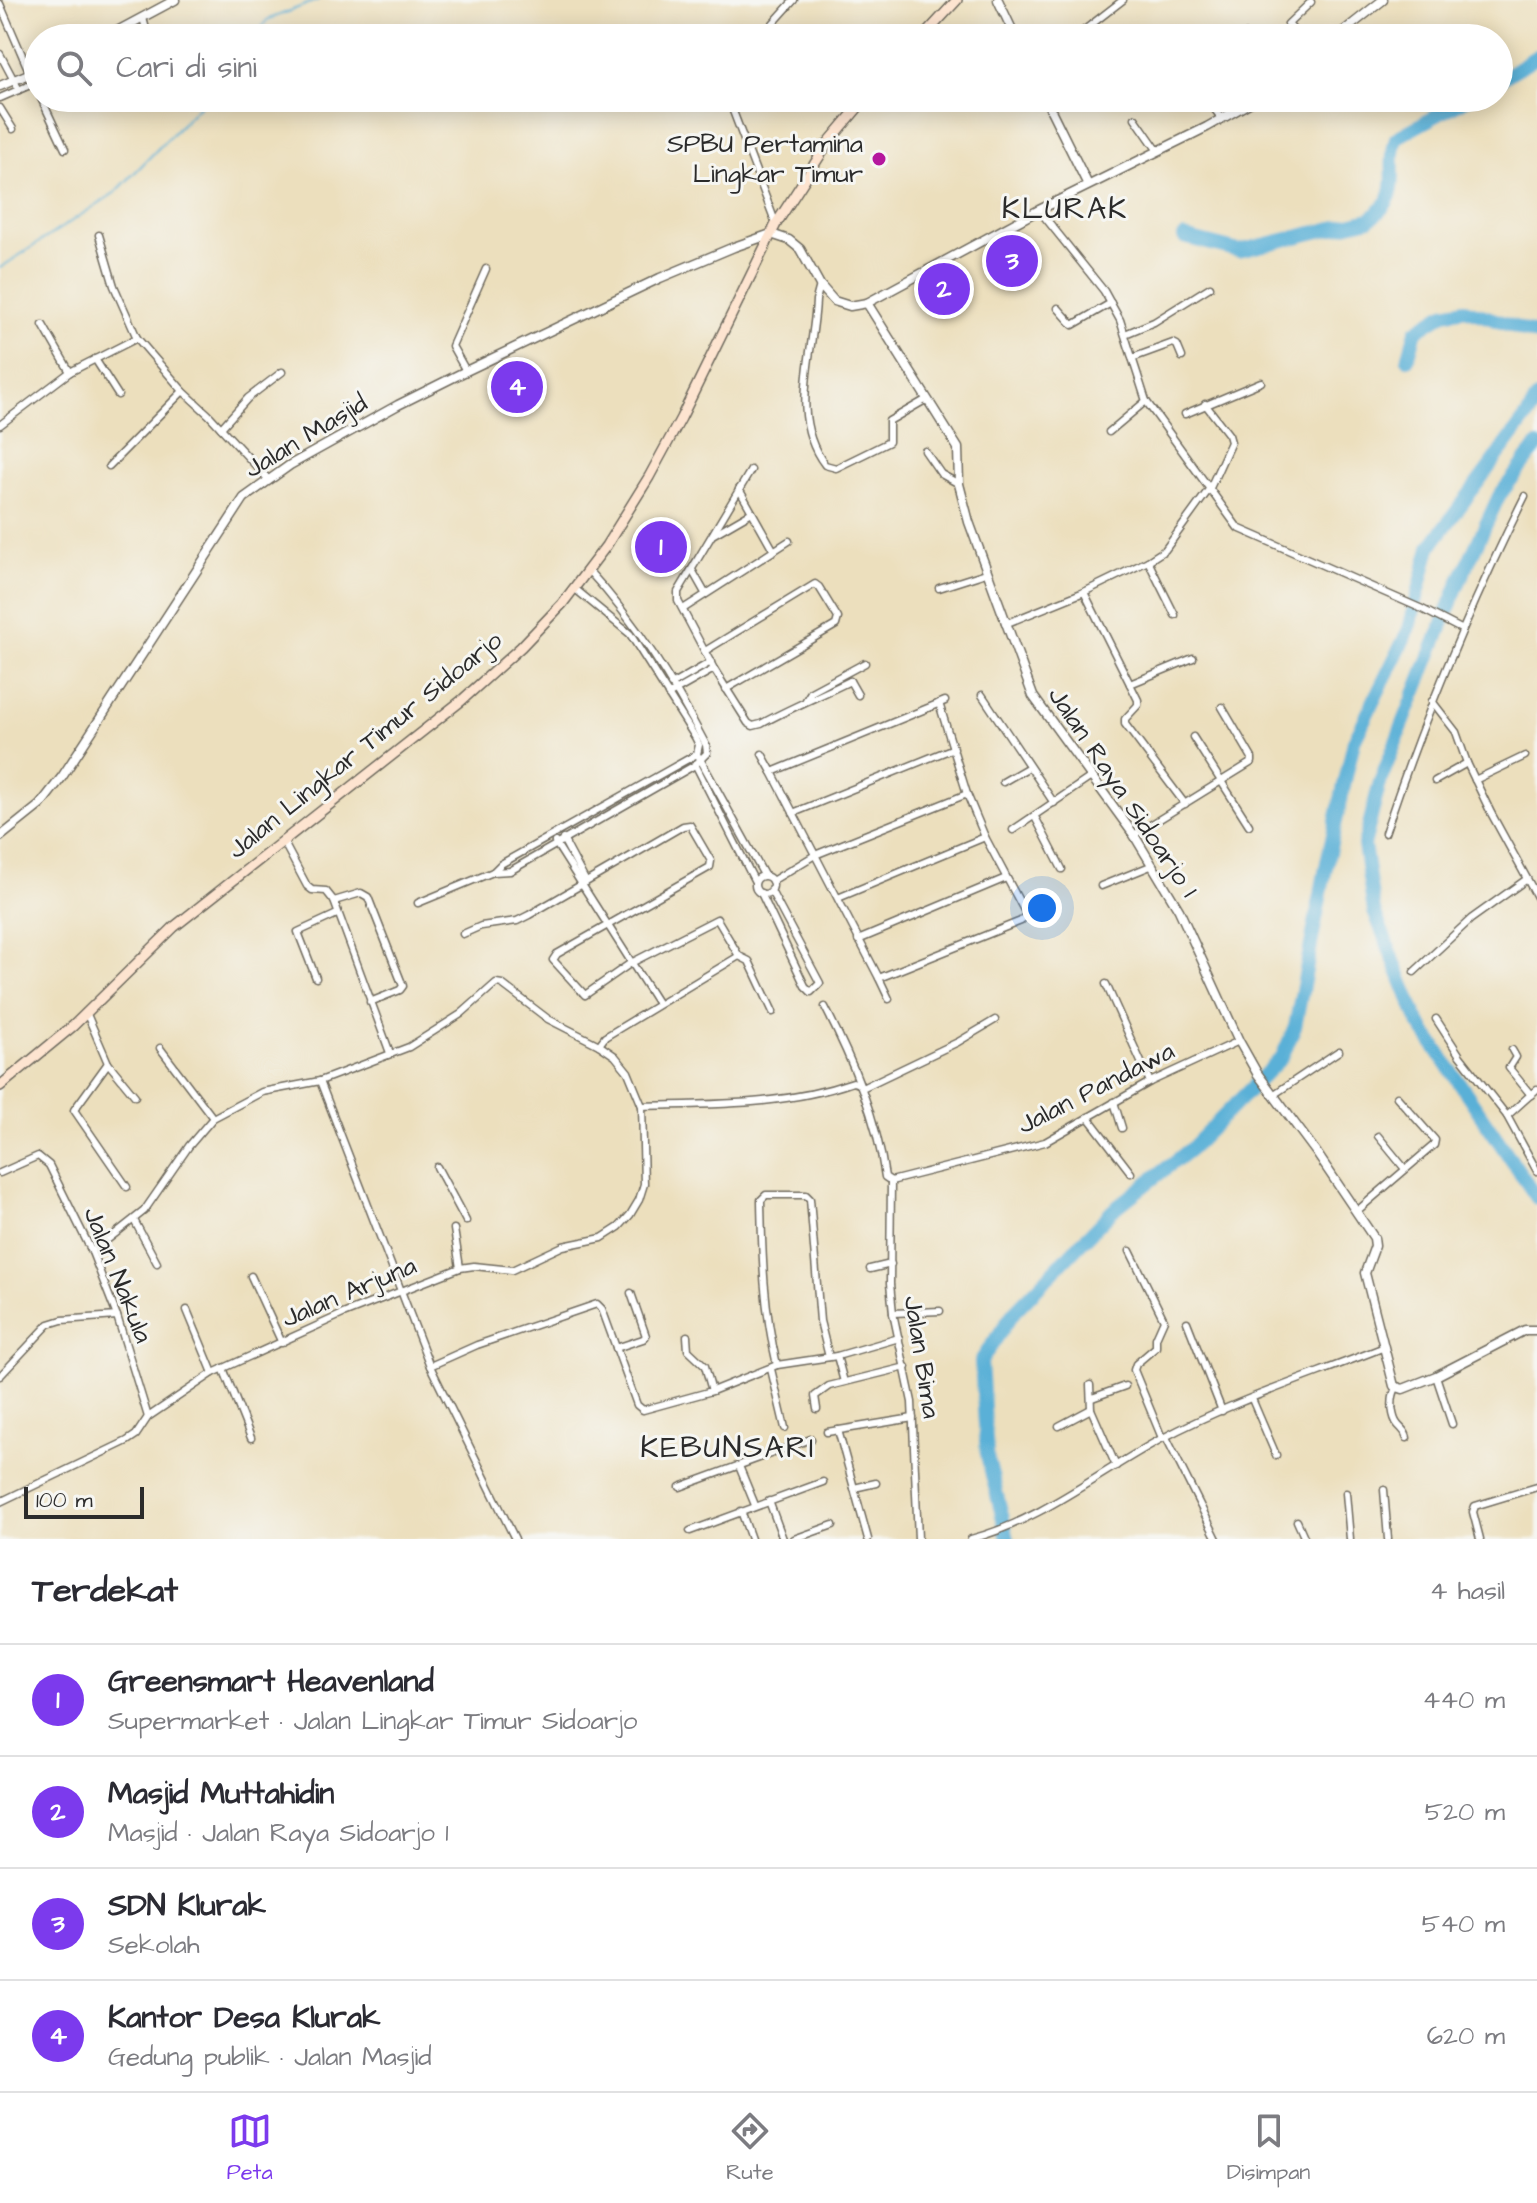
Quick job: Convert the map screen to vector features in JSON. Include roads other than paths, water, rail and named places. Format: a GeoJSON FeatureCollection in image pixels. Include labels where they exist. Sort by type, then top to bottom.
{"type":"FeatureCollection","features":[{"type":"Feature","properties":{"kind":"main road"},"geometry":{"type":"LineString","coordinates":[[935,24],[957,0]]}},
{"type":"Feature","properties":{"kind":"main road","name":"Jalan Lingkar Timur Sidoarjo"},"geometry":{"type":"LineString","coordinates":[[0,1086],[58,1040],[174,927],[461,701],[521,647],[574,588],[642,489],[675,430],[776,224],[828,143],[854,112]]}},
{"type":"Feature","properties":{"kind":"street"},"geometry":{"type":"LineString","coordinates":[[145,23],[175,0]]}},
{"type":"Feature","properties":{"kind":"street"},"geometry":{"type":"LineString","coordinates":[[773,24],[794,0]]}},
{"type":"Feature","properties":{"kind":"street"},"geometry":{"type":"LineString","coordinates":[[998,0],[1009,24]]}},
{"type":"Feature","properties":{"kind":"street"},"geometry":{"type":"LineString","coordinates":[[1092,24],[1123,0]]}},
{"type":"Feature","properties":{"kind":"street"},"geometry":{"type":"LineString","coordinates":[[1353,24],[1383,0]]}},
{"type":"Feature","properties":{"kind":"street"},"geometry":{"type":"LineString","coordinates":[[1288,24],[1311,2]]}},
{"type":"Feature","properties":{"kind":"street"},"geometry":{"type":"LineString","coordinates":[[0,4],[24,56]]}},
{"type":"Feature","properties":{"kind":"street"},"geometry":{"type":"LineString","coordinates":[[0,54],[17,85]]}},
{"type":"Feature","properties":{"kind":"street"},"geometry":{"type":"LineString","coordinates":[[0,98],[24,82]]}},
{"type":"Feature","properties":{"kind":"street"},"geometry":{"type":"LineString","coordinates":[[0,86],[17,85]]}},
{"type":"Feature","properties":{"kind":"street"},"geometry":{"type":"LineString","coordinates":[[0,108],[13,129]]}},
{"type":"Feature","properties":{"kind":"street"},"geometry":{"type":"LineString","coordinates":[[48,112],[65,149]]}},
{"type":"Feature","properties":{"kind":"street"},"geometry":{"type":"LineString","coordinates":[[733,112],[776,224]]}},
{"type":"Feature","properties":{"kind":"street"},"geometry":{"type":"LineString","coordinates":[[1052,112],[1088,185]]}},
{"type":"Feature","properties":{"kind":"street"},"geometry":{"type":"LineString","coordinates":[[1217,112],[1222,119]]}},
{"type":"Feature","properties":{"kind":"street"},"geometry":{"type":"LineString","coordinates":[[771,234],[789,240],[800,249],[830,298],[855,306],[867,303],[1039,210],[1234,112]]}},
{"type":"Feature","properties":{"kind":"street"},"geometry":{"type":"LineString","coordinates":[[1135,118],[1158,151]]}},
{"type":"Feature","properties":{"kind":"street"},"geometry":{"type":"LineString","coordinates":[[1039,210],[1111,303],[1125,334],[1146,401],[1242,532],[1458,627]]}},
{"type":"Feature","properties":{"kind":"street","name":"Jalan Masjid"},"geometry":{"type":"LineString","coordinates":[[0,837],[40,805],[62,777],[148,650],[239,505],[268,479],[398,405],[466,371],[660,278],[771,234]]}},
{"type":"Feature","properties":{"kind":"street"},"geometry":{"type":"LineString","coordinates":[[99,235],[114,286],[137,338],[268,479]]}},
{"type":"Feature","properties":{"kind":"street"},"geometry":{"type":"LineString","coordinates":[[466,371],[453,349],[453,342],[486,269]]}},
{"type":"Feature","properties":{"kind":"street"},"geometry":{"type":"LineString","coordinates":[[820,285],[804,416],[825,465],[836,468],[889,442],[889,421],[927,399]]}},
{"type":"Feature","properties":{"kind":"street"},"geometry":{"type":"LineString","coordinates":[[1125,334],[1154,322],[1210,287]]}},
{"type":"Feature","properties":{"kind":"street","name":"Jalan Raya Sidoarjo 1"},"geometry":{"type":"LineString","coordinates":[[867,303],[958,448],[959,484],[986,573],[1033,696],[1153,865],[1192,935],[1239,1041],[1257,1073],[1357,1211],[1375,1241],[1365,1273],[1382,1348]]}},
{"type":"Feature","properties":{"kind":"street"},"geometry":{"type":"LineString","coordinates":[[1058,308],[1073,325],[1111,303]]}},
{"type":"Feature","properties":{"kind":"street"},"geometry":{"type":"LineString","coordinates":[[43,325],[70,372]]}},
{"type":"Feature","properties":{"kind":"street"},"geometry":{"type":"LineString","coordinates":[[0,425],[70,372],[137,338]]}},
{"type":"Feature","properties":{"kind":"street"},"geometry":{"type":"LineString","coordinates":[[1132,358],[1173,343],[1182,357]]}},
{"type":"Feature","properties":{"kind":"street"},"geometry":{"type":"LineString","coordinates":[[95,359],[118,395]]}},
{"type":"Feature","properties":{"kind":"street"},"geometry":{"type":"LineString","coordinates":[[221,428],[248,398],[282,372]]}},
{"type":"Feature","properties":{"kind":"street"},"geometry":{"type":"LineString","coordinates":[[1185,414],[1261,382]]}},
{"type":"Feature","properties":{"kind":"street"},"geometry":{"type":"LineString","coordinates":[[109,466],[183,391]]}},
{"type":"Feature","properties":{"kind":"street"},"geometry":{"type":"LineString","coordinates":[[1109,432],[1146,401]]}},
{"type":"Feature","properties":{"kind":"street"},"geometry":{"type":"LineString","coordinates":[[1005,624],[1084,592],[1148,561],[1172,543],[1210,488],[1231,442],[1205,404]]}},
{"type":"Feature","properties":{"kind":"street"},"geometry":{"type":"LineString","coordinates":[[925,451],[941,474],[959,484]]}},
{"type":"Feature","properties":{"kind":"street"},"geometry":{"type":"LineString","coordinates":[[751,470],[677,597],[714,669],[748,723],[753,726],[850,681]]}},
{"type":"Feature","properties":{"kind":"street"},"geometry":{"type":"LineString","coordinates":[[739,489],[774,551]]}},
{"type":"Feature","properties":{"kind":"street"},"geometry":{"type":"LineString","coordinates":[[1385,833],[1458,627],[1525,496]]}},
{"type":"Feature","properties":{"kind":"street"},"geometry":{"type":"LineString","coordinates":[[712,536],[752,512]]}},
{"type":"Feature","properties":{"kind":"street"},"geometry":{"type":"LineString","coordinates":[[683,609],[789,541]]}},
{"type":"Feature","properties":{"kind":"street"},"geometry":{"type":"LineString","coordinates":[[1148,561],[1175,615]]}},
{"type":"Feature","properties":{"kind":"street"},"geometry":{"type":"LineString","coordinates":[[418,903],[493,872],[506,873],[554,840],[707,753],[706,745],[673,683],[638,628],[588,570]]}},
{"type":"Feature","properties":{"kind":"street"},"geometry":{"type":"LineString","coordinates":[[692,570],[705,593]]}},
{"type":"Feature","properties":{"kind":"street"},"geometry":{"type":"LineString","coordinates":[[939,588],[986,573]]}},
{"type":"Feature","properties":{"kind":"street"},"geometry":{"type":"LineString","coordinates":[[705,651],[815,584],[838,618],[836,625],[726,689]]}},
{"type":"Feature","properties":{"kind":"street"},"geometry":{"type":"LineString","coordinates":[[574,588],[630,634],[697,742],[696,760],[807,991],[813,992],[820,983],[771,891],[772,881]]}},
{"type":"Feature","properties":{"kind":"street"},"geometry":{"type":"LineString","coordinates":[[1084,592],[1138,703],[1125,719],[1125,724],[1185,804]]}},
{"type":"Feature","properties":{"kind":"street"},"geometry":{"type":"LineString","coordinates":[[604,611],[615,599]]}},
{"type":"Feature","properties":{"kind":"street"},"geometry":{"type":"LineString","coordinates":[[618,622],[626,613]]}},
{"type":"Feature","properties":{"kind":"street"},"geometry":{"type":"LineString","coordinates":[[630,634],[638,628]]}},
{"type":"Feature","properties":{"kind":"street"},"geometry":{"type":"LineString","coordinates":[[1130,684],[1193,658]]}},
{"type":"Feature","properties":{"kind":"street"},"geometry":{"type":"LineString","coordinates":[[666,692],[673,683],[711,662]]}},
{"type":"Feature","properties":{"kind":"street"},"geometry":{"type":"LineString","coordinates":[[806,700],[811,692],[865,663]]}},
{"type":"Feature","properties":{"kind":"street"},"geometry":{"type":"LineString","coordinates":[[666,692],[677,691],[714,669]]}},
{"type":"Feature","properties":{"kind":"street"},"geometry":{"type":"LineString","coordinates":[[846,673],[858,695]]}},
{"type":"Feature","properties":{"kind":"street"},"geometry":{"type":"LineString","coordinates":[[982,695],[1054,803]]}},
{"type":"Feature","properties":{"kind":"street"},"geometry":{"type":"LineString","coordinates":[[1432,701],[1456,732],[1475,780],[1537,897]]}},
{"type":"Feature","properties":{"kind":"street"},"geometry":{"type":"LineString","coordinates":[[772,772],[942,702],[967,794],[985,837],[1026,914],[1023,920],[879,978]]}},
{"type":"Feature","properties":{"kind":"street"},"geometry":{"type":"LineString","coordinates":[[1134,835],[1250,764],[1252,759],[1222,707]]}},
{"type":"Feature","properties":{"kind":"street"},"geometry":{"type":"LineString","coordinates":[[1193,737],[1249,825]]}},
{"type":"Feature","properties":{"kind":"street"},"geometry":{"type":"LineString","coordinates":[[793,813],[954,748]]}},
{"type":"Feature","properties":{"kind":"street"},"geometry":{"type":"LineString","coordinates":[[762,754],[889,999]]}},
{"type":"Feature","properties":{"kind":"street"},"geometry":{"type":"LineString","coordinates":[[1475,780],[1525,756]]}},
{"type":"Feature","properties":{"kind":"street"},"geometry":{"type":"LineString","coordinates":[[696,760],[764,875],[772,881]]}},
{"type":"Feature","properties":{"kind":"street"},"geometry":{"type":"LineString","coordinates":[[1435,781],[1467,763]]}},
{"type":"Feature","properties":{"kind":"street"},"geometry":{"type":"LineString","coordinates":[[1003,782],[1029,767]]}},
{"type":"Feature","properties":{"kind":"street"},"geometry":{"type":"LineString","coordinates":[[1013,830],[1091,777]]}},
{"type":"Feature","properties":{"kind":"street"},"geometry":{"type":"LineString","coordinates":[[772,881],[815,855],[967,794]]}},
{"type":"Feature","properties":{"kind":"street"},"geometry":{"type":"LineString","coordinates":[[1035,817],[1062,869]]}},
{"type":"Feature","properties":{"kind":"street"},"geometry":{"type":"LineString","coordinates":[[463,934],[481,926],[523,918],[687,825],[691,826],[711,861],[710,867],[557,954],[553,957],[554,961],[584,995],[631,963],[716,919],[721,921],[739,956],[749,961],[773,1012]]}},
{"type":"Feature","properties":{"kind":"street"},"geometry":{"type":"LineString","coordinates":[[562,836],[607,924],[658,1004]]}},
{"type":"Feature","properties":{"kind":"street"},"geometry":{"type":"LineString","coordinates":[[838,898],[985,837]]}},
{"type":"Feature","properties":{"kind":"street"},"geometry":{"type":"LineString","coordinates":[[554,840],[585,884]]}},
{"type":"Feature","properties":{"kind":"street"},"geometry":{"type":"LineString","coordinates":[[283,841],[307,886],[312,890],[326,891],[334,901],[390,1053]]}},
{"type":"Feature","properties":{"kind":"street"},"geometry":{"type":"LineString","coordinates":[[1101,886],[1153,865]]}},
{"type":"Feature","properties":{"kind":"street"},"geometry":{"type":"LineString","coordinates":[[755,882],[764,875]]}},
{"type":"Feature","properties":{"kind":"street"},"geometry":{"type":"LineString","coordinates":[[858,940],[1006,878]]}},
{"type":"Feature","properties":{"kind":"street"},"geometry":{"type":"LineString","coordinates":[[1414,972],[1471,919],[1527,879]]}},
{"type":"Feature","properties":{"kind":"street"},"geometry":{"type":"LineString","coordinates":[[761,893],[771,891]]}},
{"type":"Feature","properties":{"kind":"street"},"geometry":{"type":"LineString","coordinates":[[334,901],[361,893],[368,897],[403,986],[370,1002]]}},
{"type":"Feature","properties":{"kind":"street"},"geometry":{"type":"LineString","coordinates":[[316,978],[298,932],[337,914]]}},
{"type":"Feature","properties":{"kind":"street"},"geometry":{"type":"LineString","coordinates":[[599,1045],[605,1037],[739,956]]}},
{"type":"Feature","properties":{"kind":"street"},"geometry":{"type":"LineString","coordinates":[[798,971],[810,965]]}},
{"type":"Feature","properties":{"kind":"street"},"geometry":{"type":"LineString","coordinates":[[92,1252],[153,1201],[189,1146],[213,1118],[262,1092],[320,1081],[426,1038],[461,1014],[491,986],[499,983],[555,1024],[615,1056],[628,1072],[642,1106],[763,1102],[798,1098],[853,1082],[860,1086]]}},
{"type":"Feature","properties":{"kind":"street"},"geometry":{"type":"LineString","coordinates":[[1106,984],[1150,1082]]}},
{"type":"Feature","properties":{"kind":"street"},"geometry":{"type":"LineString","coordinates":[[825,1007],[860,1086],[882,1156],[885,1177],[891,1181]]}},
{"type":"Feature","properties":{"kind":"street"},"geometry":{"type":"LineString","coordinates":[[86,1012],[108,1063],[135,1096]]}},
{"type":"Feature","properties":{"kind":"street"},"geometry":{"type":"LineString","coordinates":[[1436,1019],[1460,1056],[1507,1116],[1537,1171]]}},
{"type":"Feature","properties":{"kind":"street"},"geometry":{"type":"LineString","coordinates":[[860,1086],[958,1042],[995,1020]]}},
{"type":"Feature","properties":{"kind":"street","name":"Jalan Pandawa"},"geometry":{"type":"LineString","coordinates":[[891,1181],[1045,1142],[1150,1082],[1239,1041]]}},
{"type":"Feature","properties":{"kind":"street"},"geometry":{"type":"LineString","coordinates":[[160,1048],[213,1118]]}},
{"type":"Feature","properties":{"kind":"street"},"geometry":{"type":"LineString","coordinates":[[1512,1050],[1516,1057],[1509,1068],[1531,1095]]}},
{"type":"Feature","properties":{"kind":"street"},"geometry":{"type":"LineString","coordinates":[[1273,1095],[1339,1051]]}},
{"type":"Feature","properties":{"kind":"street"},"geometry":{"type":"LineString","coordinates":[[108,1063],[74,1110],[127,1187]]}},
{"type":"Feature","properties":{"kind":"street"},"geometry":{"type":"LineString","coordinates":[[320,1081],[430,1366],[515,1539]]}},
{"type":"Feature","properties":{"kind":"street"},"geometry":{"type":"LineString","coordinates":[[1507,1116],[1537,1089]]}},
{"type":"Feature","properties":{"kind":"street"},"geometry":{"type":"LineString","coordinates":[[1357,1211],[1434,1145],[1435,1140],[1397,1097]]}},
{"type":"Feature","properties":{"kind":"street"},"geometry":{"type":"LineString","coordinates":[[1114,1102],[1122,1128]]}},
{"type":"Feature","properties":{"kind":"street","name":"Jalan Arjuna"},"geometry":{"type":"LineString","coordinates":[[0,1502],[127,1441],[136,1435],[148,1417],[213,1373],[343,1314],[460,1268],[474,1266],[512,1270],[563,1246],[602,1238],[619,1227],[642,1193],[642,1106]]}},
{"type":"Feature","properties":{"kind":"street"},"geometry":{"type":"LineString","coordinates":[[1088,1117],[1131,1173]]}},
{"type":"Feature","properties":{"kind":"street"},"geometry":{"type":"LineString","coordinates":[[1378,1136],[1405,1169]]}},
{"type":"Feature","properties":{"kind":"street","name":"Jalan Nakula"},"geometry":{"type":"LineString","coordinates":[[0,1173],[38,1156],[49,1165],[92,1252],[117,1316],[148,1417]]}},
{"type":"Feature","properties":{"kind":"street"},"geometry":{"type":"LineString","coordinates":[[437,1167],[466,1221]]}},
{"type":"Feature","properties":{"kind":"street","name":"Jalan Bima"},"geometry":{"type":"LineString","coordinates":[[891,1181],[893,1313],[906,1367],[913,1418],[918,1539]]}},
{"type":"Feature","properties":{"kind":"street"},"geometry":{"type":"LineString","coordinates":[[785,1428],[764,1285],[761,1200],[766,1195],[806,1195],[810,1199],[820,1321],[844,1382]]}},
{"type":"Feature","properties":{"kind":"street"},"geometry":{"type":"LineString","coordinates":[[134,1220],[157,1263]]}},
{"type":"Feature","properties":{"kind":"street"},"geometry":{"type":"LineString","coordinates":[[454,1229],[460,1268]]}},
{"type":"Feature","properties":{"kind":"street"},"geometry":{"type":"LineString","coordinates":[[1130,1251],[1164,1320],[1156,1338],[1156,1347],[1136,1364],[1134,1370],[1164,1438],[1217,1539]]}},
{"type":"Feature","properties":{"kind":"street"},"geometry":{"type":"LineString","coordinates":[[870,1269],[891,1264]]}},
{"type":"Feature","properties":{"kind":"street"},"geometry":{"type":"LineString","coordinates":[[251,1276],[282,1343]]}},
{"type":"Feature","properties":{"kind":"street"},"geometry":{"type":"LineString","coordinates":[[616,1348],[646,1336],[631,1293]]}},
{"type":"Feature","properties":{"kind":"street"},"geometry":{"type":"LineString","coordinates":[[430,1366],[477,1345],[594,1304],[602,1309],[637,1405],[643,1410],[712,1391],[774,1367],[833,1357],[899,1338]]}},
{"type":"Feature","properties":{"kind":"street"},"geometry":{"type":"LineString","coordinates":[[187,1310],[213,1373]]}},
{"type":"Feature","properties":{"kind":"street"},"geometry":{"type":"LineString","coordinates":[[893,1313],[940,1311]]}},
{"type":"Feature","properties":{"kind":"street"},"geometry":{"type":"LineString","coordinates":[[0,1376],[49,1324],[62,1320],[117,1316]]}},
{"type":"Feature","properties":{"kind":"street"},"geometry":{"type":"LineString","coordinates":[[1187,1322],[1222,1411]]}},
{"type":"Feature","properties":{"kind":"street"},"geometry":{"type":"LineString","coordinates":[[1396,1388],[1403,1389],[1436,1376],[1525,1330],[1537,1330]]}},
{"type":"Feature","properties":{"kind":"street"},"geometry":{"type":"LineString","coordinates":[[687,1336],[688,1350],[705,1366],[712,1391]]}},
{"type":"Feature","properties":{"kind":"street"},"geometry":{"type":"LineString","coordinates":[[971,1539],[1010,1528],[1164,1438],[1222,1411],[1382,1348],[1396,1388],[1391,1398],[1396,1422],[1405,1430],[1407,1438]]}},
{"type":"Feature","properties":{"kind":"street"},"geometry":{"type":"LineString","coordinates":[[817,1409],[817,1394],[829,1386],[906,1367]]}},
{"type":"Feature","properties":{"kind":"street"},"geometry":{"type":"LineString","coordinates":[[223,1368],[251,1438]]}},
{"type":"Feature","properties":{"kind":"street"},"geometry":{"type":"LineString","coordinates":[[1436,1376],[1452,1424]]}},
{"type":"Feature","properties":{"kind":"street"},"geometry":{"type":"LineString","coordinates":[[1090,1385],[1091,1409],[1116,1466]]}},
{"type":"Feature","properties":{"kind":"street"},"geometry":{"type":"LineString","coordinates":[[1092,1398],[1125,1386]]}},
{"type":"Feature","properties":{"kind":"street"},"geometry":{"type":"LineString","coordinates":[[1252,1399],[1276,1455]]}},
{"type":"Feature","properties":{"kind":"street"},"geometry":{"type":"LineString","coordinates":[[1059,1426],[1091,1409]]}},
{"type":"Feature","properties":{"kind":"street"},"geometry":{"type":"LineString","coordinates":[[827,1432],[913,1418]]}},
{"type":"Feature","properties":{"kind":"street"},"geometry":{"type":"LineString","coordinates":[[838,1430],[868,1539]]}},
{"type":"Feature","properties":{"kind":"street"},"geometry":{"type":"LineString","coordinates":[[680,1487],[811,1439]]}},
{"type":"Feature","properties":{"kind":"street"},"geometry":{"type":"LineString","coordinates":[[739,1466],[755,1505]]}},
{"type":"Feature","properties":{"kind":"street"},"geometry":{"type":"LineString","coordinates":[[690,1531],[823,1482]]}},
{"type":"Feature","properties":{"kind":"street"},"geometry":{"type":"LineString","coordinates":[[854,1488],[876,1483]]}},
{"type":"Feature","properties":{"kind":"street"},"geometry":{"type":"LineString","coordinates":[[1480,1539],[1473,1512],[1475,1506],[1537,1487]]}},
{"type":"Feature","properties":{"kind":"street"},"geometry":{"type":"LineString","coordinates":[[1384,1490],[1388,1539]]}},
{"type":"Feature","properties":{"kind":"street"},"geometry":{"type":"LineString","coordinates":[[1346,1493],[1350,1539]]}},
{"type":"Feature","properties":{"kind":"street"},"geometry":{"type":"LineString","coordinates":[[769,1501],[783,1539]]}},
{"type":"Feature","properties":{"kind":"street"},"geometry":{"type":"LineString","coordinates":[[741,1511],[751,1539]]}},
{"type":"Feature","properties":{"kind":"street"},"geometry":{"type":"LineString","coordinates":[[1297,1521],[1305,1539]]}},
{"type":"Feature","properties":{"kind":"street"},"geometry":{"type":"LineString","coordinates":[[794,1539],[833,1525]]}},
{"type":"Feature","properties":{"kind":"waterway"},"geometry":{"type":"LineString","coordinates":[[264,24],[267,20],[318,0]]}},
{"type":"Feature","properties":{"kind":"waterway"},"geometry":{"type":"LineString","coordinates":[[1513,71],[1537,56]]}},
{"type":"Feature","properties":{"kind":"waterway"},"geometry":{"type":"LineString","coordinates":[[0,268],[116,192],[193,112]]}},
{"type":"Feature","properties":{"kind":"waterway"},"geometry":{"type":"LineString","coordinates":[[1184,237],[1239,251],[1370,219],[1381,209],[1392,191],[1396,138],[1443,112]]}},
{"type":"Feature","properties":{"kind":"waterway"},"geometry":{"type":"LineString","coordinates":[[1408,359],[1416,331],[1444,313],[1465,309],[1537,335]]}},
{"type":"Feature","properties":{"kind":"waterway"},"geometry":{"type":"LineString","coordinates":[[1008,1539],[987,1455],[981,1361],[1014,1312],[1112,1211],[1193,1147],[1282,1057],[1295,1027],[1354,741],[1409,629],[1430,547],[1528,415],[1537,398]]}},
{"type":"Feature","properties":{"kind":"waterway"},"geometry":{"type":"LineString","coordinates":[[1537,446],[1499,496],[1458,585],[1380,782],[1364,845],[1374,911],[1419,1023],[1537,1198]]}},
{"type":"Feature","properties":{"kind":"place","name":"SPBU Pertamina Lingkar Timur"},"geometry":{"type":"Point","coordinates":[879,159]}},
{"type":"Feature","properties":{"kind":"place","name":"SDN Klurak"},"geometry":{"type":"Point","coordinates":[1012,261]}},
{"type":"Feature","properties":{"kind":"place","name":"Masjid Muttahidin"},"geometry":{"type":"Point","coordinates":[944,289]}},
{"type":"Feature","properties":{"kind":"place","name":"Kantor Desa Klurak"},"geometry":{"type":"Point","coordinates":[517,387]}},
{"type":"Feature","properties":{"kind":"place","name":"Greensmart Heavenland"},"geometry":{"type":"Point","coordinates":[661,547]}},
{"type":"Feature","properties":{"kind":"district","name":"KLURAK"},"geometry":{"type":"Point","coordinates":[1065,209]}},
{"type":"Feature","properties":{"kind":"district","name":"KEBUNSARI"},"geometry":{"type":"Point","coordinates":[728,1448]}}]}
